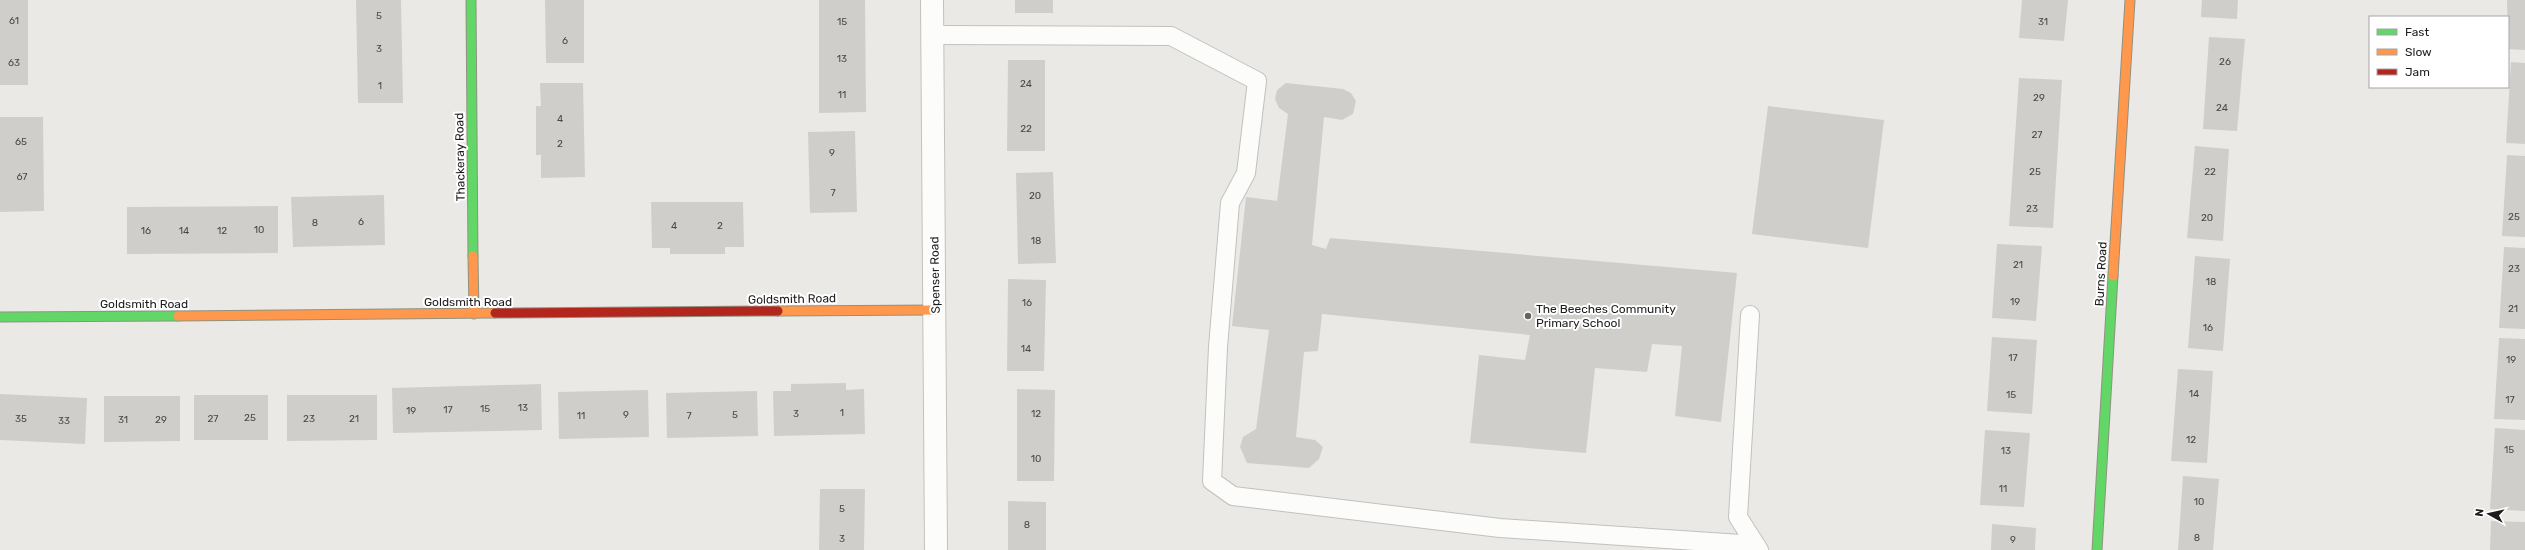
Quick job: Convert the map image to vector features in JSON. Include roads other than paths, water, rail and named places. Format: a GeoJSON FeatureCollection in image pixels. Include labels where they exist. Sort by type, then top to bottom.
{"type":"FeatureCollection","features":[{"type":"Feature","properties":{"kind":"street","name":"Thackeray Road"},"geometry":{"type":"LineString","coordinates":[[471,0],[474,314]]}},
{"type":"Feature","properties":{"kind":"street","name":"Spenser Road"},"geometry":{"type":"LineString","coordinates":[[932,0],[936,550]]}},
{"type":"Feature","properties":{"kind":"street","name":"Burns Road"},"geometry":{"type":"LineString","coordinates":[[2097,550],[2130,0]]}},
{"type":"Feature","properties":{"kind":"street","name":"Goldsmith Road"},"geometry":{"type":"LineString","coordinates":[[0,317],[935,310]]}},
{"type":"Feature","properties":{"kind":"lane"},"geometry":{"type":"LineString","coordinates":[[932,35],[1171,36],[1257,81],[1246,173],[1230,203],[1216,372],[1212,481],[1233,496],[1500,528],[1757,548]]}},
{"type":"Feature","properties":{"kind":"lane"},"geometry":{"type":"LineString","coordinates":[[1750,315],[1738,517],[1757,548]]}},
{"type":"Feature","properties":{"kind":"place","name":"The Beeches Community Primary School"},"geometry":{"type":"Point","coordinates":[1528,316]}}]}
